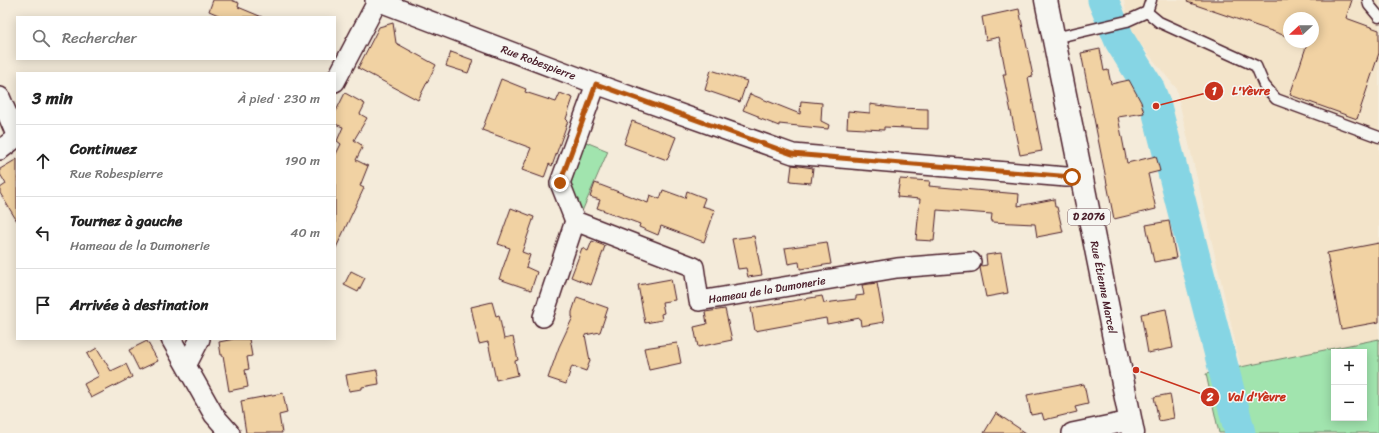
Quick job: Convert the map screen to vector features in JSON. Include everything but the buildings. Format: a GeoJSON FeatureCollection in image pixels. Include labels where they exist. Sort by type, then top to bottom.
{"type":"FeatureCollection","features":[{"type":"Feature","properties":{"kind":"main road","name":"Rue Étienne Marcel"},"geometry":{"type":"LineString","coordinates":[[1046,0],[1131,427]]}},
{"type":"Feature","properties":{"kind":"street"},"geometry":{"type":"LineString","coordinates":[[336,80],[377,0]]}},
{"type":"Feature","properties":{"kind":"street","name":"Rue Robespierre"},"geometry":{"type":"LineString","coordinates":[[377,0],[596,84],[792,154],[1066,177],[1081,176]]}},
{"type":"Feature","properties":{"kind":"street"},"geometry":{"type":"LineString","coordinates":[[543,317],[575,221],[560,183],[596,84]]}},
{"type":"Feature","properties":{"kind":"street"},"geometry":{"type":"LineString","coordinates":[[0,97],[16,135]]}},
{"type":"Feature","properties":{"kind":"street"},"geometry":{"type":"LineString","coordinates":[[0,150],[16,138]]}},
{"type":"Feature","properties":{"kind":"street","name":"Hameau de la Dumonerie"},"geometry":{"type":"LineString","coordinates":[[575,221],[694,267],[699,302],[897,268],[971,262]]}},
{"type":"Feature","properties":{"kind":"street"},"geometry":{"type":"LineString","coordinates":[[172,340],[187,364],[214,415],[230,433]]}},
{"type":"Feature","properties":{"kind":"street"},"geometry":{"type":"LineString","coordinates":[[187,364],[199,340]]}},
{"type":"Feature","properties":{"kind":"street"},"geometry":{"type":"LineString","coordinates":[[1072,433],[1131,427]]}},
{"type":"Feature","properties":{"kind":"lane"},"geometry":{"type":"LineString","coordinates":[[1054,38],[1127,21],[1147,12],[1151,0]]}},
{"type":"Feature","properties":{"kind":"lane"},"geometry":{"type":"LineString","coordinates":[[1368,0],[1369,5],[1379,17]]}},
{"type":"Feature","properties":{"kind":"lane"},"geometry":{"type":"LineString","coordinates":[[1147,12],[1159,22],[1256,66],[1264,85],[1276,99],[1379,137]]}},
{"type":"Feature","properties":{"kind":"shaded area"},"geometry":{"type":"Polygon","coordinates":[[[1124,0],[1379,0],[1379,339],[1241,367],[1176,88],[1129,30],[1124,0]]]}},
{"type":"Feature","properties":{"kind":"green space"},"geometry":{"type":"Polygon","coordinates":[[[581,140],[608,151],[580,216],[565,186],[581,140]]]}},
{"type":"Feature","properties":{"kind":"green space"},"geometry":{"type":"Polygon","coordinates":[[[1379,339],[1379,433],[1219,433],[1206,374],[1379,339]]]}},
{"type":"Feature","properties":{"kind":"waterway"},"geometry":{"type":"LineString","coordinates":[[1103,0],[1120,41],[1149,88],[1156,106],[1240,433]]}},
{"type":"Feature","properties":{"kind":"place","name":"L'Yèvre"},"geometry":{"type":"Point","coordinates":[1156,106]}},
{"type":"Feature","properties":{"kind":"place","name":"Val d'Yèvre"},"geometry":{"type":"Point","coordinates":[1136,370]}},
{"type":"Feature","properties":{"kind":"route"},"geometry":{"type":"LineString","coordinates":[[560,183],[596,84],[792,154],[1072,177]]}}]}
